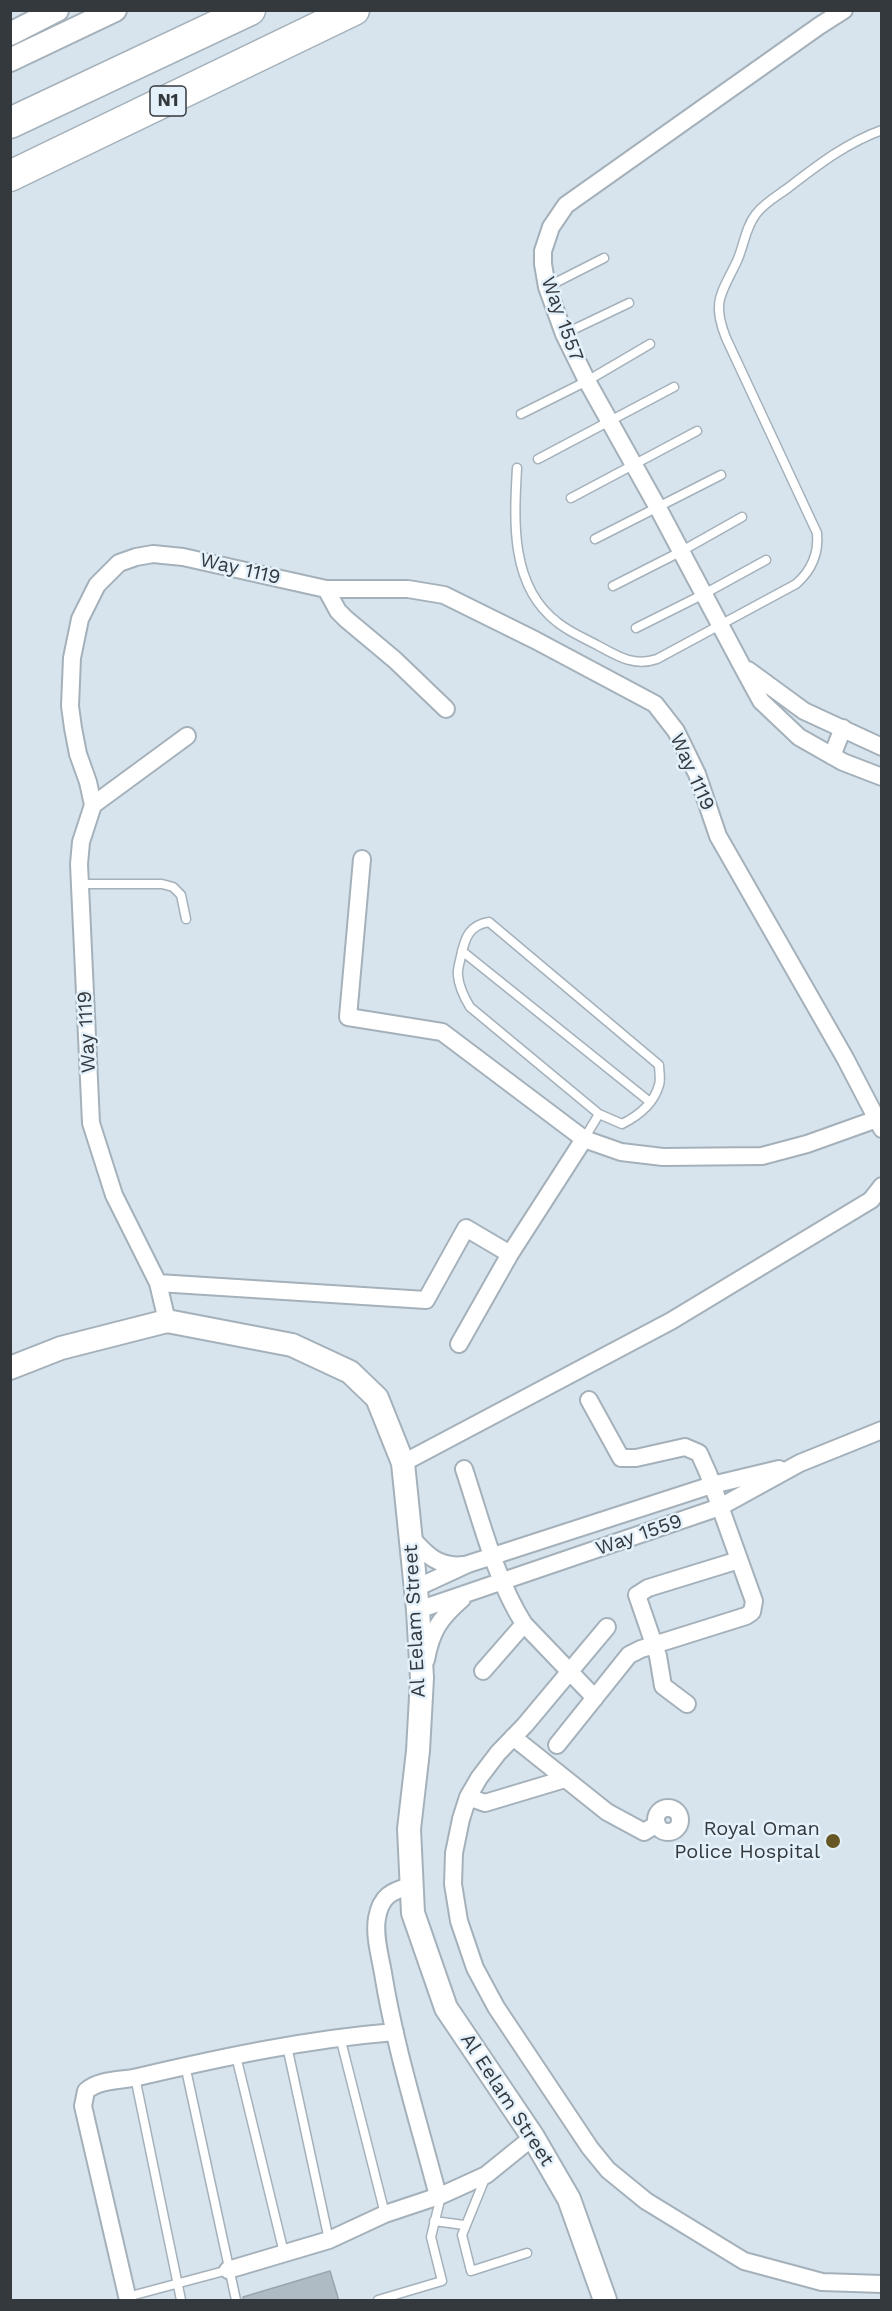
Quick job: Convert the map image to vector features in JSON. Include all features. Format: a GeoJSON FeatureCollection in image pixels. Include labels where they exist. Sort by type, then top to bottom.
{"type":"FeatureCollection","features":[{"type":"Feature","properties":{"kind":"highway","name":"N1"},"geometry":{"type":"LineString","coordinates":[[10,123],[250,10]]}},
{"type":"Feature","properties":{"kind":"highway","name":"N1"},"geometry":{"type":"LineString","coordinates":[[10,176],[325,26],[354,10]]}},
{"type":"Feature","properties":{"kind":"highway"},"geometry":{"type":"LineString","coordinates":[[325,26],[348,21],[377,10]]}},
{"type":"Feature","properties":{"kind":"main road"},"geometry":{"type":"LineString","coordinates":[[10,34],[57,10]]}},
{"type":"Feature","properties":{"kind":"main road"},"geometry":{"type":"LineString","coordinates":[[10,60],[115,10]]}},
{"type":"Feature","properties":{"kind":"main road","name":"Al Eelam Street"},"geometry":{"type":"LineString","coordinates":[[10,1368],[62,1348],[167,1322],[292,1345],[350,1371],[377,1398],[403,1463],[418,1610],[422,1678],[418,1751],[409,1829],[413,1913],[446,2008],[533,2137],[569,2199],[605,2301]]}},
{"type":"Feature","properties":{"kind":"street","name":"Way 1557"},"geometry":{"type":"LineString","coordinates":[[844,10],[566,205],[551,226],[544,245],[543,264],[547,287],[564,334],[586,381],[658,508],[761,701],[799,737],[832,756],[878,775]]}},
{"type":"Feature","properties":{"kind":"street","name":"Way 1119"},"geometry":{"type":"LineString","coordinates":[[167,1322],[158,1283],[114,1195],[91,1123],[80,884],[81,842],[93,805],[78,754],[70,706],[72,658],[80,619],[97,585],[119,563],[135,557],[153,554],[183,556],[326,588],[408,590],[444,596],[535,640],[656,704],[676,731],[698,774],[718,836],[879,1124]]}},
{"type":"Feature","properties":{"kind":"street"},"geometry":{"type":"LineString","coordinates":[[326,588],[338,610],[346,619],[395,660],[446,709]]}},
{"type":"Feature","properties":{"kind":"street","name":"Way 1557"},"geometry":{"type":"LineString","coordinates":[[742,666],[804,711],[881,747]]}},
{"type":"Feature","properties":{"kind":"street"},"geometry":{"type":"LineString","coordinates":[[832,756],[843,728]]}},
{"type":"Feature","properties":{"kind":"street"},"geometry":{"type":"LineString","coordinates":[[93,805],[187,736]]}},
{"type":"Feature","properties":{"kind":"street"},"geometry":{"type":"LineString","coordinates":[[878,775],[881,747]]}},
{"type":"Feature","properties":{"kind":"street"},"geometry":{"type":"LineString","coordinates":[[362,859],[348,1017],[441,1032],[584,1139],[621,1152],[663,1157],[762,1156],[879,1124]]}},
{"type":"Feature","properties":{"kind":"street"},"geometry":{"type":"LineString","coordinates":[[459,1344],[510,1254],[584,1139]]}},
{"type":"Feature","properties":{"kind":"street"},"geometry":{"type":"LineString","coordinates":[[403,1463],[671,1321],[871,1200],[882,1186]]}},
{"type":"Feature","properties":{"kind":"street"},"geometry":{"type":"LineString","coordinates":[[158,1283],[426,1300],[466,1228],[510,1254]]}},
{"type":"Feature","properties":{"kind":"street"},"geometry":{"type":"LineString","coordinates":[[557,1745],[629,1655],[746,1616],[752,1612],[754,1601],[699,1453],[685,1447],[636,1458],[621,1458],[589,1400]]}},
{"type":"Feature","properties":{"kind":"street","name":"Way 1559"},"geometry":{"type":"LineString","coordinates":[[418,1610],[720,1507],[800,1463],[882,1430]]}},
{"type":"Feature","properties":{"kind":"street","name":"Way 1559"},"geometry":{"type":"LineString","coordinates":[[416,1588],[468,1564],[712,1485],[800,1463]]}},
{"type":"Feature","properties":{"kind":"street"},"geometry":{"type":"LineString","coordinates":[[464,1469],[493,1556],[516,1611],[524,1624],[595,1698]]}},
{"type":"Feature","properties":{"kind":"street","name":"Way 1559"},"geometry":{"type":"LineString","coordinates":[[410,1536],[436,1562],[452,1566],[468,1564]]}},
{"type":"Feature","properties":{"kind":"street"},"geometry":{"type":"LineString","coordinates":[[687,1704],[663,1686],[658,1656],[637,1595],[648,1588],[739,1560]]}},
{"type":"Feature","properties":{"kind":"street","name":"Way 1559"},"geometry":{"type":"LineString","coordinates":[[422,1678],[433,1632],[444,1615],[471,1592]]}},
{"type":"Feature","properties":{"kind":"street"},"geometry":{"type":"LineString","coordinates":[[483,1671],[524,1624]]}},
{"type":"Feature","properties":{"kind":"street"},"geometry":{"type":"LineString","coordinates":[[607,1627],[492,1761],[468,1797],[454,1853],[453,1884],[459,1921],[475,1968],[496,2007],[590,2148],[608,2170],[646,2201],[744,2261],[822,2282],[882,2284]]}},
{"type":"Feature","properties":{"kind":"street"},"geometry":{"type":"LineString","coordinates":[[513,1737],[607,1812],[644,1832],[657,1824]]}},
{"type":"Feature","properties":{"kind":"street"},"geometry":{"type":"LineString","coordinates":[[468,1797],[485,1803],[565,1779]]}},
{"type":"Feature","properties":{"kind":"street"},"geometry":{"type":"LineString","coordinates":[[411,1886],[392,1891],[381,1905],[377,1919],[379,1953],[388,2006],[440,2196]]}},
{"type":"Feature","properties":{"kind":"street"},"geometry":{"type":"LineString","coordinates":[[127,2299],[83,2106],[86,2091],[91,2086],[185,2065],[339,2036],[395,2032]]}},
{"type":"Feature","properties":{"kind":"street"},"geometry":{"type":"LineString","coordinates":[[228,2270],[329,2240],[385,2214],[440,2196],[486,2175],[533,2137]]}},
{"type":"Feature","properties":{"kind":"lane"},"geometry":{"type":"LineString","coordinates":[[517,468],[514,515],[522,570],[530,590],[542,608],[557,623],[620,658],[642,662],[657,658],[796,584],[809,570],[817,552],[818,542],[814,524],[721,325],[718,310],[720,295],[739,258],[752,220],[762,207],[829,156],[847,145],[882,130]]}},
{"type":"Feature","properties":{"kind":"lane"},"geometry":{"type":"LineString","coordinates":[[547,287],[604,258]]}},
{"type":"Feature","properties":{"kind":"lane"},"geometry":{"type":"LineString","coordinates":[[564,334],[628,303]]}},
{"type":"Feature","properties":{"kind":"lane"},"geometry":{"type":"LineString","coordinates":[[521,414],[650,345]]}},
{"type":"Feature","properties":{"kind":"lane"},"geometry":{"type":"LineString","coordinates":[[538,459],[674,387]]}},
{"type":"Feature","properties":{"kind":"lane"},"geometry":{"type":"LineString","coordinates":[[571,498],[697,431]]}},
{"type":"Feature","properties":{"kind":"lane"},"geometry":{"type":"LineString","coordinates":[[595,539],[721,475]]}},
{"type":"Feature","properties":{"kind":"lane"},"geometry":{"type":"LineString","coordinates":[[613,586],[742,518]]}},
{"type":"Feature","properties":{"kind":"lane"},"geometry":{"type":"LineString","coordinates":[[636,628],[766,560]]}},
{"type":"Feature","properties":{"kind":"lane"},"geometry":{"type":"LineString","coordinates":[[80,884],[168,885],[181,895],[186,919]]}},
{"type":"Feature","properties":{"kind":"lane"},"geometry":{"type":"LineString","coordinates":[[489,922],[658,1065],[660,1084],[650,1102],[635,1118],[622,1124],[599,1114],[470,1007],[461,992],[458,974],[462,951],[467,934],[477,924],[489,922]]}},
{"type":"Feature","properties":{"kind":"lane"},"geometry":{"type":"LineString","coordinates":[[462,951],[650,1102]]}},
{"type":"Feature","properties":{"kind":"lane"},"geometry":{"type":"LineString","coordinates":[[584,1139],[599,1114]]}},
{"type":"Feature","properties":{"kind":"lane"},"geometry":{"type":"LineString","coordinates":[[339,2036],[385,2214]]}},
{"type":"Feature","properties":{"kind":"lane"},"geometry":{"type":"LineString","coordinates":[[287,2046],[329,2240]]}},
{"type":"Feature","properties":{"kind":"lane"},"geometry":{"type":"LineString","coordinates":[[236,2056],[284,2253]]}},
{"type":"Feature","properties":{"kind":"lane"},"geometry":{"type":"LineString","coordinates":[[185,2065],[236,2301]]}},
{"type":"Feature","properties":{"kind":"lane"},"geometry":{"type":"LineString","coordinates":[[135,2078],[181,2301]]}},
{"type":"Feature","properties":{"kind":"lane"},"geometry":{"type":"LineString","coordinates":[[486,2175],[462,2235],[471,2271],[527,2253]]}},
{"type":"Feature","properties":{"kind":"lane"},"geometry":{"type":"LineString","coordinates":[[378,2301],[442,2281],[431,2236],[440,2196]]}},
{"type":"Feature","properties":{"kind":"lane"},"geometry":{"type":"LineString","coordinates":[[434,2221],[464,2226]]}},
{"type":"Feature","properties":{"kind":"lane"},"geometry":{"type":"LineString","coordinates":[[127,2299],[228,2270]]}},
{"type":"Feature","properties":{"kind":"building"},"geometry":{"type":"Polygon","coordinates":[[[330,2271],[339,2301],[244,2301],[243,2297],[330,2271]]]}},
{"type":"Feature","properties":{"kind":"place","name":"Royal Oman Police Hospital"},"geometry":{"type":"Point","coordinates":[833,1841]}}]}
